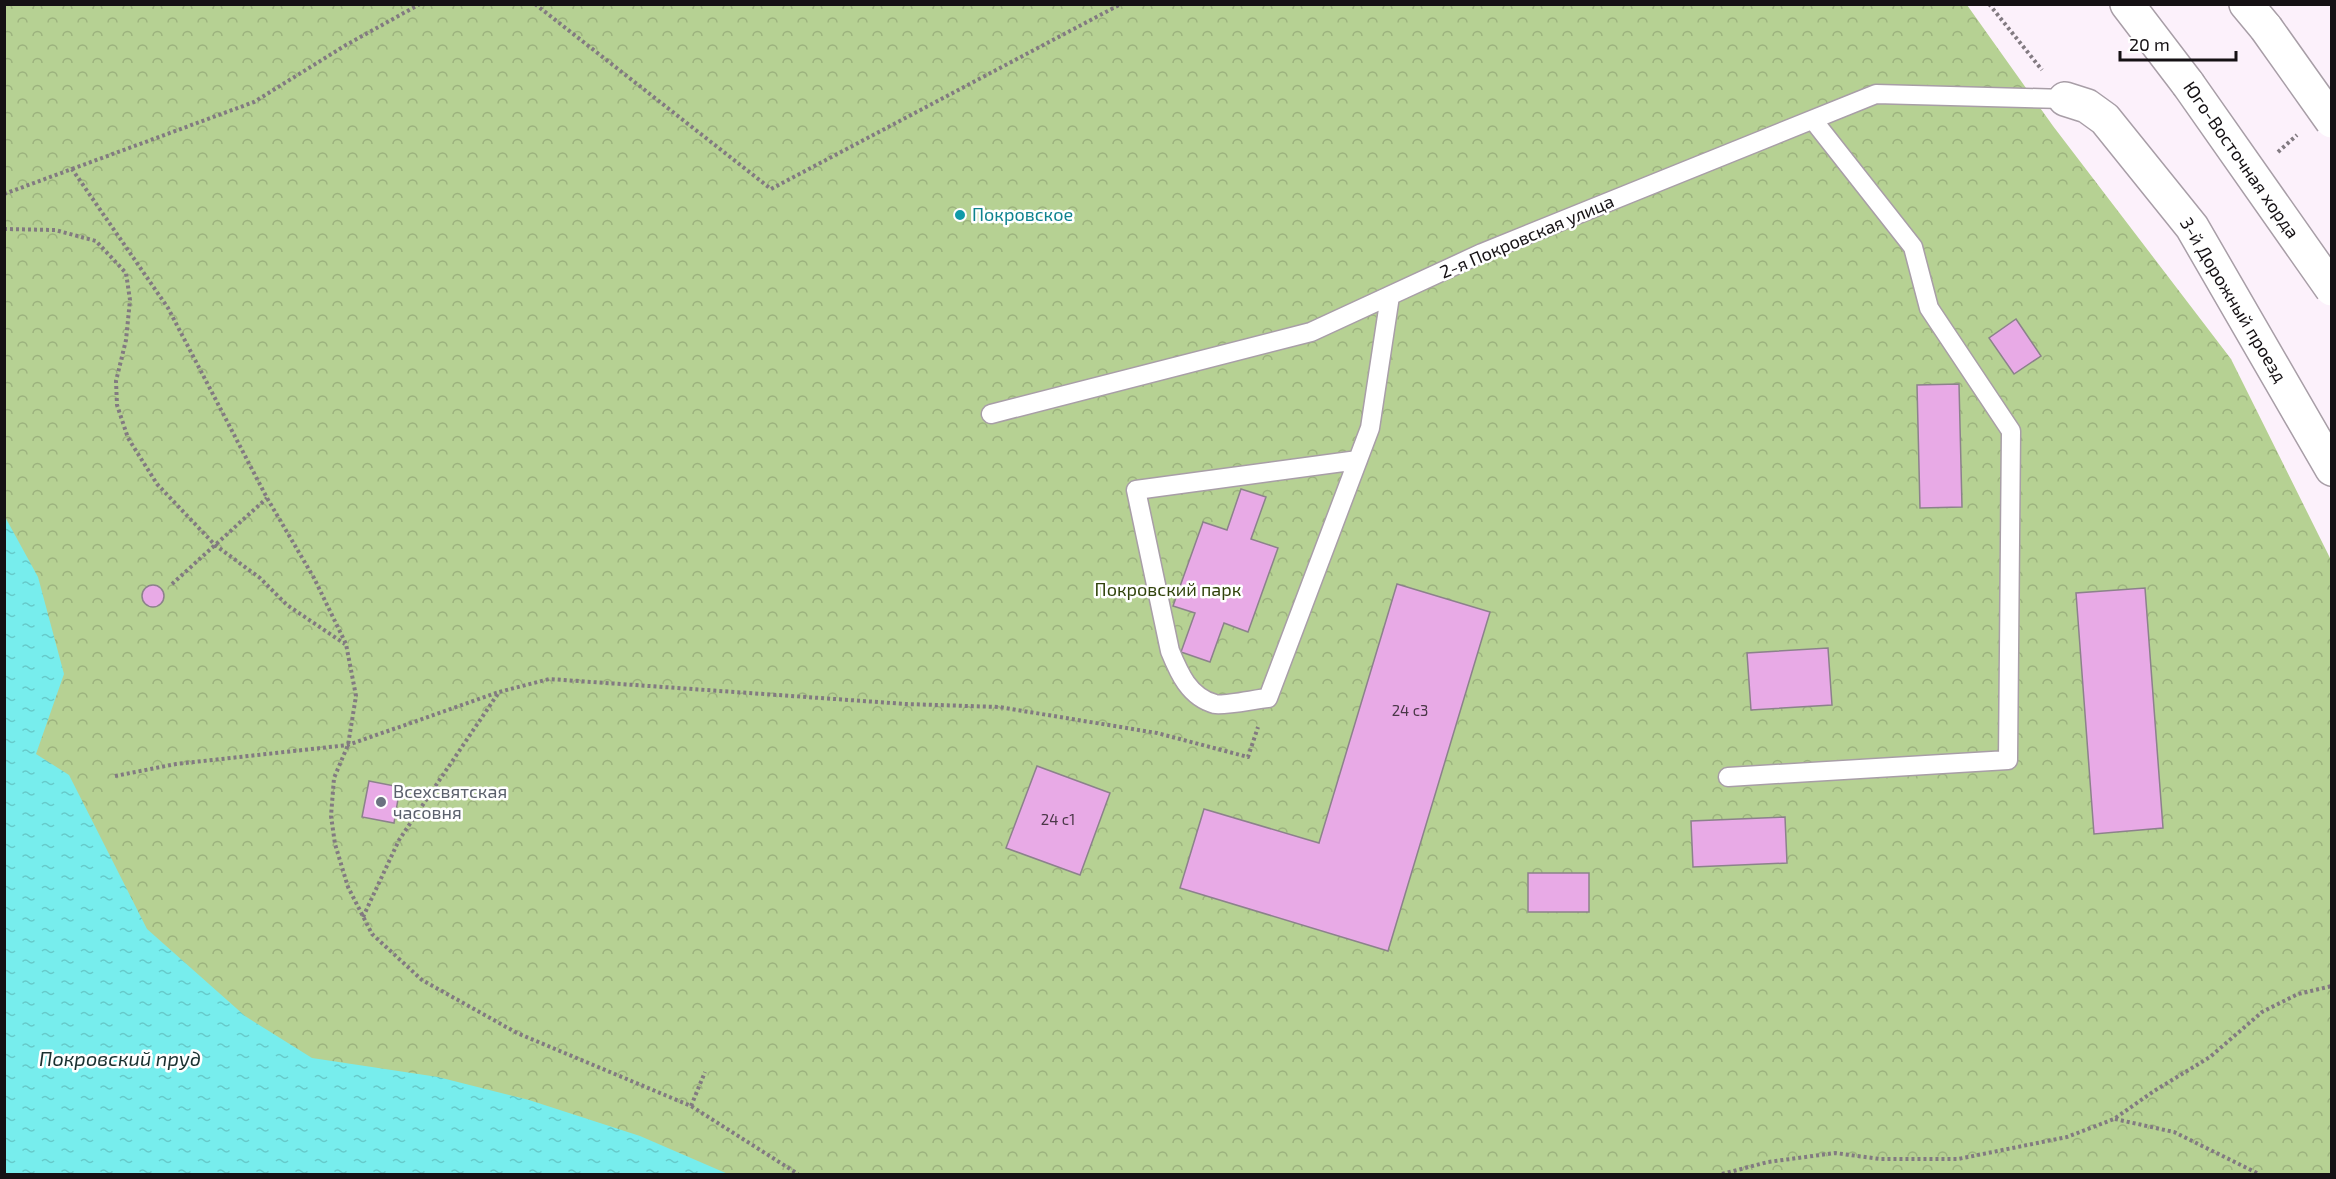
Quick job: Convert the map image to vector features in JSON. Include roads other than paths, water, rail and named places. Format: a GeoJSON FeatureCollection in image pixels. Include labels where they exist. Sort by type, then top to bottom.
{"type":"FeatureCollection","features":[{"type":"Feature","properties":{"kind":"main road","name":"Юго-Восточная хорда"},"geometry":{"type":"LineString","coordinates":[[2127,4],[2188,84],[2331,289]]}},
{"type":"Feature","properties":{"kind":"main road"},"geometry":{"type":"LineString","coordinates":[[2256,16],[2331,122]]}},
{"type":"Feature","properties":{"kind":"main road","name":"3-й Дорожный проезд"},"geometry":{"type":"LineString","coordinates":[[2065,99],[2087,106],[2104,119],[2192,227],[2327,450]]}},
{"type":"Feature","properties":{"kind":"lane","name":"2-я Покровская улица"},"geometry":{"type":"LineString","coordinates":[[991,414],[1311,332],[1482,253],[1876,94],[2065,99]]}},
{"type":"Feature","properties":{"kind":"lane"},"geometry":{"type":"LineString","coordinates":[[1728,777],[2008,760],[2011,431],[1929,308],[1913,247],[1813,120]]}},
{"type":"Feature","properties":{"kind":"lane"},"geometry":{"type":"LineString","coordinates":[[1358,460],[1136,490],[1170,651],[1180,675],[1194,693],[1216,704],[1268,698],[1358,460],[1370,428],[1390,296]]}},
{"type":"Feature","properties":{"kind":"water","name":"Покровский пруд"},"geometry":{"type":"Polygon","coordinates":[[[4,515],[38,577],[64,674],[36,754],[69,775],[147,929],[245,1016],[312,1058],[438,1077],[529,1100],[640,1136],[728,1174],[5,1174],[4,515]]]}},
{"type":"Feature","properties":{"kind":"place","name":"Покровское"},"geometry":{"type":"Point","coordinates":[960,215]}},
{"type":"Feature","properties":{"kind":"place","name":"Всехсвятская часовня"},"geometry":{"type":"Point","coordinates":[381,802]}},
{"type":"Feature","properties":{"kind":"park label","name":"Покровский парк"},"geometry":{"type":"Point","coordinates":[1168,590]}}]}
